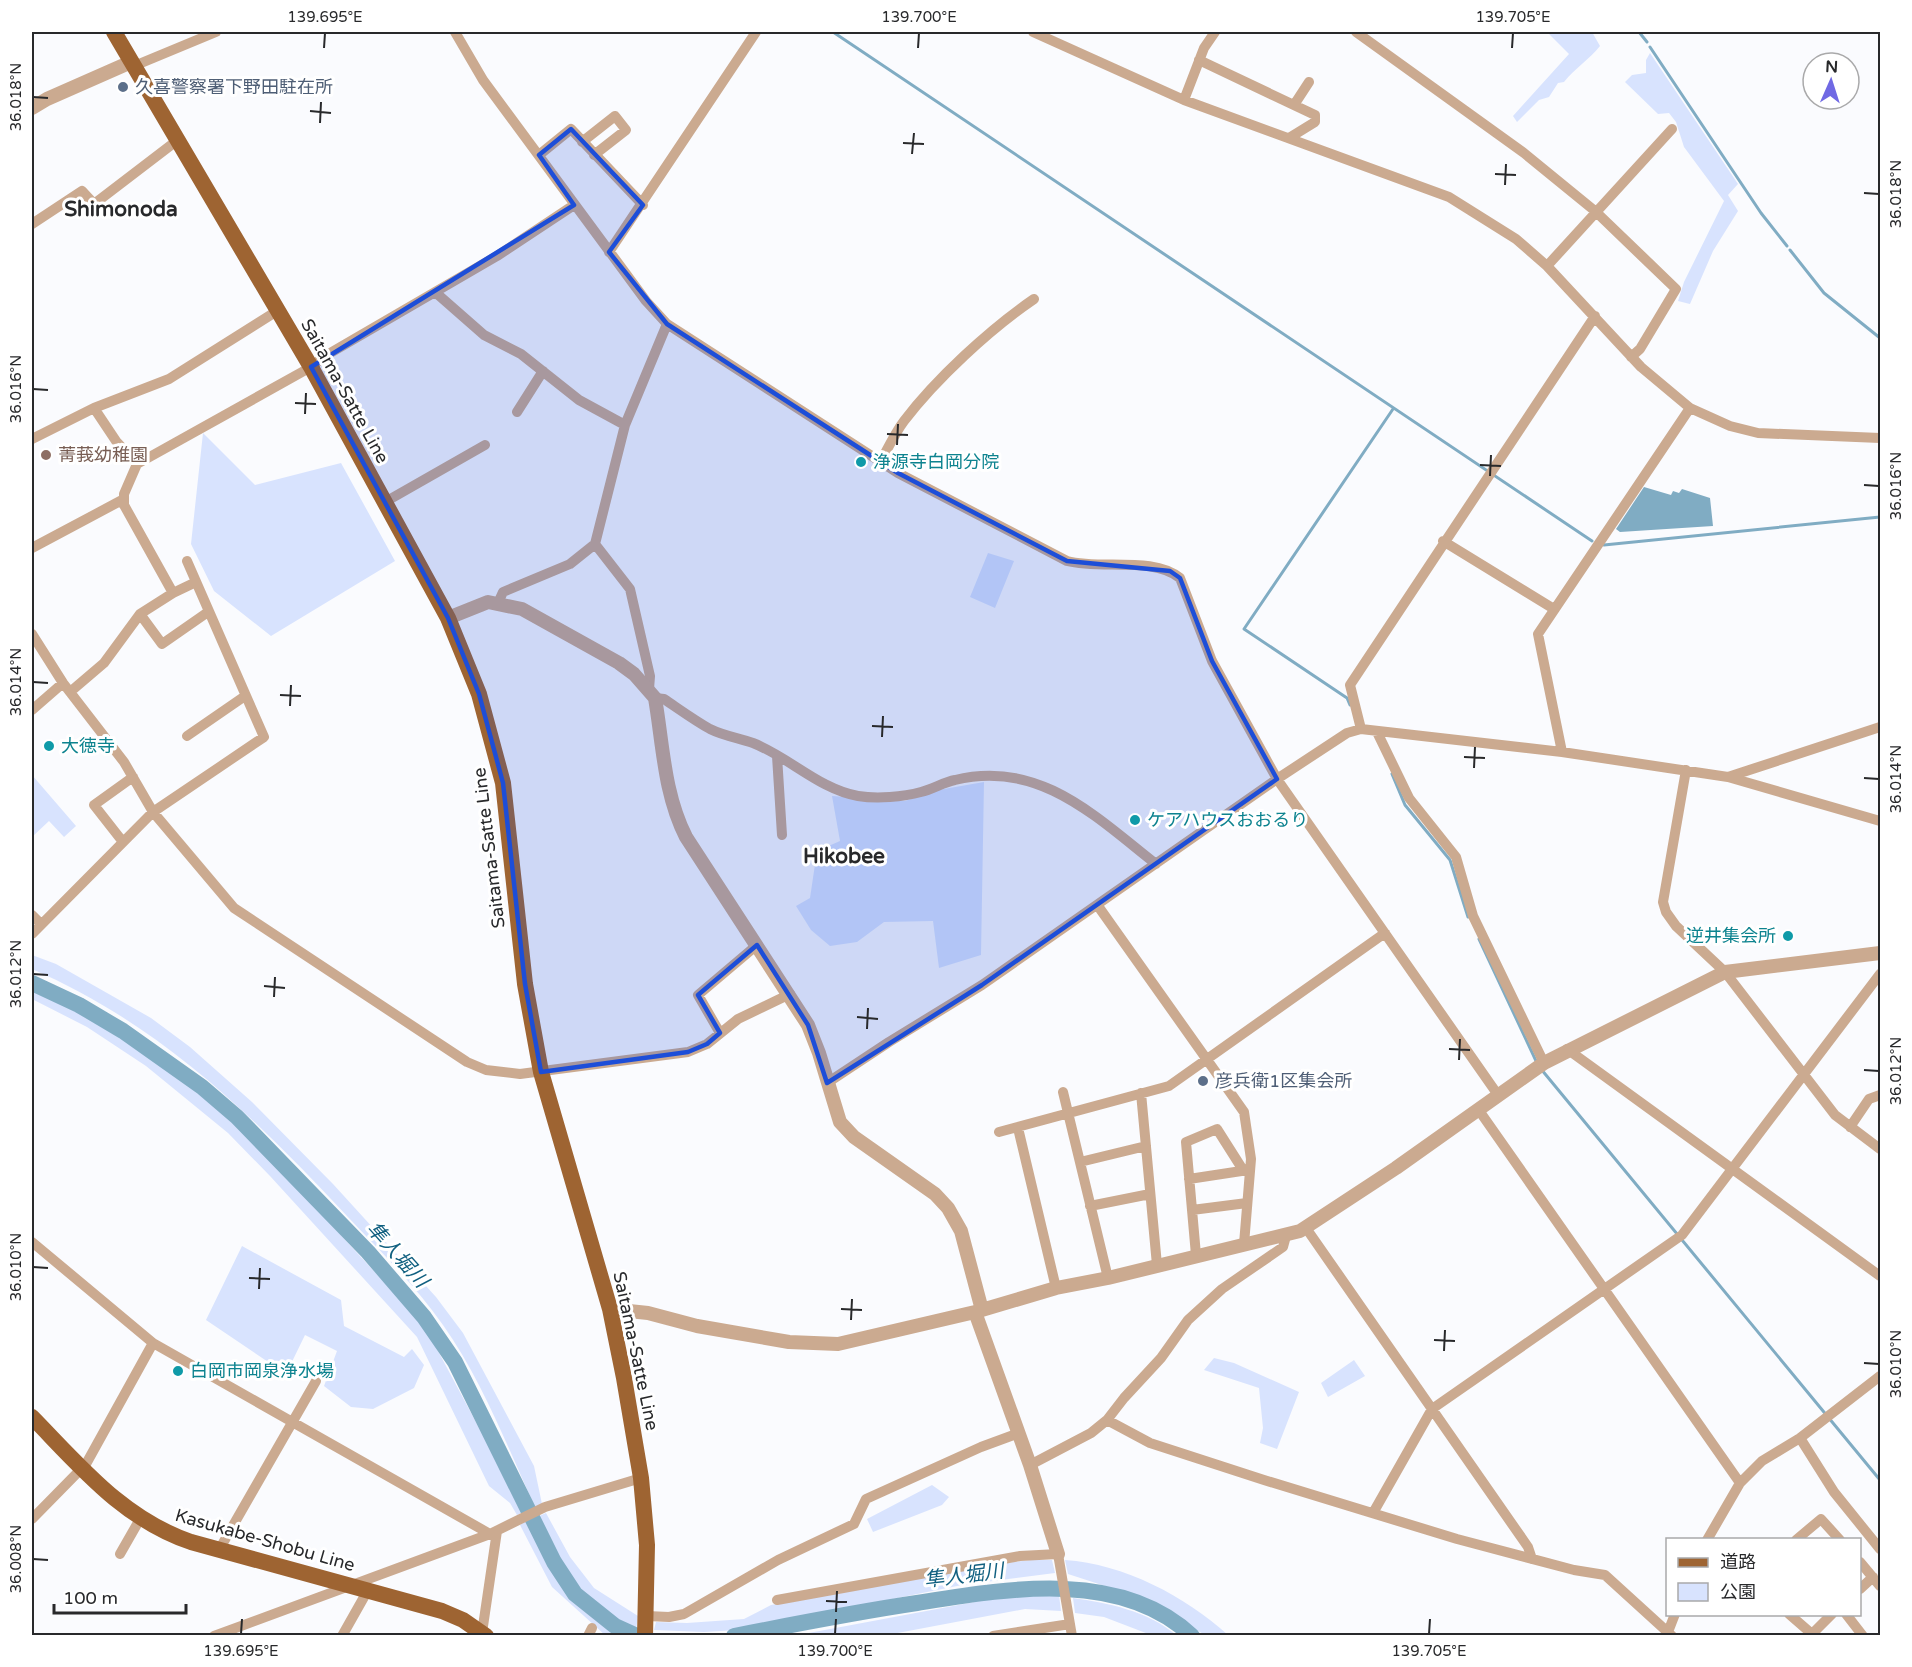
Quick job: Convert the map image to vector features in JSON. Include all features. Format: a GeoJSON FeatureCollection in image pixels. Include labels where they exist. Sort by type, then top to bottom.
{"type":"FeatureCollection","features":[{"type":"Feature","properties":{"kind":"main road","name":"Saitama-Satte Line"},"geometry":{"type":"LineString","coordinates":[[114,32],[311,367],[448,618],[469,665],[498,759],[525,984],[541,1072],[610,1309],[641,1479],[647,1545],[645,1635]]}},
{"type":"Feature","properties":{"kind":"main road","name":"Kasukabe-Shobu Line"},"geometry":{"type":"LineString","coordinates":[[32,1417],[104,1492],[140,1519],[173,1536],[442,1611],[484,1634]]}},
{"type":"Feature","properties":{"kind":"street"},"geometry":{"type":"LineString","coordinates":[[32,108],[47,99],[216,32]]}},
{"type":"Feature","properties":{"kind":"street"},"geometry":{"type":"LineString","coordinates":[[454,32],[483,80],[574,205],[646,301],[667,324],[881,461],[1067,561],[1083,566],[1154,567],[1170,571],[1180,578],[1212,661],[1277,779],[1498,1095]]}},
{"type":"Feature","properties":{"kind":"street"},"geometry":{"type":"LineString","coordinates":[[609,252],[643,205],[756,32]]}},
{"type":"Feature","properties":{"kind":"street"},"geometry":{"type":"LineString","coordinates":[[1033,32],[1184,100],[1449,197],[1516,239],[1595,316],[1631,357],[1664,389],[1690,408],[1730,426],[1758,433],[1881,438]]}},
{"type":"Feature","properties":{"kind":"street"},"geometry":{"type":"LineString","coordinates":[[1184,100],[1199,60],[1215,32]]}},
{"type":"Feature","properties":{"kind":"street"},"geometry":{"type":"LineString","coordinates":[[1356,32],[1524,153],[1595,211],[1676,289],[1640,349],[1631,357]]}},
{"type":"Feature","properties":{"kind":"street"},"geometry":{"type":"LineString","coordinates":[[1199,60],[1315,115],[1315,122],[1289,138]]}},
{"type":"Feature","properties":{"kind":"street"},"geometry":{"type":"LineString","coordinates":[[1294,105],[1309,82]]}},
{"type":"Feature","properties":{"kind":"street"},"geometry":{"type":"LineString","coordinates":[[582,142],[615,117],[626,130],[594,155]]}},
{"type":"Feature","properties":{"kind":"street"},"geometry":{"type":"LineString","coordinates":[[538,155],[571,129],[643,205]]}},
{"type":"Feature","properties":{"kind":"street"},"geometry":{"type":"LineString","coordinates":[[1546,266],[1672,129]]}},
{"type":"Feature","properties":{"kind":"street"},"geometry":{"type":"LineString","coordinates":[[32,224],[82,191],[94,204],[179,139]]}},
{"type":"Feature","properties":{"kind":"street"},"geometry":{"type":"LineString","coordinates":[[173,593],[128,516],[124,499],[137,464],[311,367],[325,356],[498,256],[574,205]]}},
{"type":"Feature","properties":{"kind":"street"},"geometry":{"type":"LineString","coordinates":[[435,292],[484,334],[521,354],[579,400],[625,425]]}},
{"type":"Feature","properties":{"kind":"street"},"geometry":{"type":"LineString","coordinates":[[881,461],[903,422],[934,386],[1013,313],[1034,299]]}},
{"type":"Feature","properties":{"kind":"street"},"geometry":{"type":"LineString","coordinates":[[32,440],[94,408],[169,379],[277,311]]}},
{"type":"Feature","properties":{"kind":"street"},"geometry":{"type":"LineString","coordinates":[[1361,729],[1350,685],[1443,541],[1595,316]]}},
{"type":"Feature","properties":{"kind":"street"},"geometry":{"type":"LineString","coordinates":[[498,603],[503,592],[570,564],[595,544],[625,425],[667,324]]}},
{"type":"Feature","properties":{"kind":"street"},"geometry":{"type":"LineString","coordinates":[[518,412],[543,371]]}},
{"type":"Feature","properties":{"kind":"street"},"geometry":{"type":"LineString","coordinates":[[94,408],[116,441],[137,464]]}},
{"type":"Feature","properties":{"kind":"street"},"geometry":{"type":"LineString","coordinates":[[1562,752],[1538,633],[1690,408]]}},
{"type":"Feature","properties":{"kind":"street"},"geometry":{"type":"LineString","coordinates":[[385,502],[485,445]]}},
{"type":"Feature","properties":{"kind":"street"},"geometry":{"type":"LineString","coordinates":[[32,548],[124,499]]}},
{"type":"Feature","properties":{"kind":"street"},"geometry":{"type":"LineString","coordinates":[[1443,541],[1554,609]]}},
{"type":"Feature","properties":{"kind":"street"},"geometry":{"type":"LineString","coordinates":[[595,544],[630,589],[651,676],[665,770],[676,817],[790,994],[819,1053],[840,1122],[854,1137],[935,1194],[948,1208],[961,1231],[979,1311],[1058,1554],[1071,1625],[993,1635]]}},
{"type":"Feature","properties":{"kind":"street"},"geometry":{"type":"LineString","coordinates":[[32,934],[153,812],[264,737],[187,561]]}},
{"type":"Feature","properties":{"kind":"street"},"geometry":{"type":"LineString","coordinates":[[32,710],[104,663],[140,614],[173,593],[196,582]]}},
{"type":"Feature","properties":{"kind":"street"},"geometry":{"type":"LineString","coordinates":[[448,618],[477,604],[498,603],[522,609],[619,663],[652,693],[711,729],[753,743],[837,790],[860,796],[900,796],[921,792],[956,779],[1022,778],[1050,787],[1089,812],[1156,864]]}},
{"type":"Feature","properties":{"kind":"street"},"geometry":{"type":"LineString","coordinates":[[140,614],[162,644],[208,612]]}},
{"type":"Feature","properties":{"kind":"street"},"geometry":{"type":"LineString","coordinates":[[33,639],[66,687],[124,762],[153,812],[234,908],[467,1062],[503,1074],[541,1072],[688,1052],[707,1044],[738,1019],[790,994]]}},
{"type":"Feature","properties":{"kind":"street"},"geometry":{"type":"LineString","coordinates":[[187,736],[245,696]]}},
{"type":"Feature","properties":{"kind":"street"},"geometry":{"type":"LineString","coordinates":[[1728,777],[1881,728]]}},
{"type":"Feature","properties":{"kind":"street"},"geometry":{"type":"LineString","coordinates":[[827,1083],[889,1042],[982,986],[1277,779],[1347,733],[1361,729],[1562,752],[1728,777],[1880,821],[1881,827]]}},
{"type":"Feature","properties":{"kind":"street"},"geometry":{"type":"LineString","coordinates":[[1377,732],[1409,798],[1456,857],[1473,916],[1544,1063]]}},
{"type":"Feature","properties":{"kind":"street"},"geometry":{"type":"LineString","coordinates":[[777,756],[782,835]]}},
{"type":"Feature","properties":{"kind":"street"},"geometry":{"type":"LineString","coordinates":[[1686,770],[1663,902],[1665,912],[1676,926],[1725,972],[1835,1115],[1881,1149]]}},
{"type":"Feature","properties":{"kind":"street"},"geometry":{"type":"LineString","coordinates":[[123,842],[94,805],[133,777]]}},
{"type":"Feature","properties":{"kind":"street"},"geometry":{"type":"LineString","coordinates":[[1098,906],[1244,1112],[1247,1203],[1244,1244]]}},
{"type":"Feature","properties":{"kind":"street"},"geometry":{"type":"LineString","coordinates":[[32,915],[41,924]]}},
{"type":"Feature","properties":{"kind":"street"},"geometry":{"type":"LineString","coordinates":[[999,1132],[1169,1086],[1385,933]]}},
{"type":"Feature","properties":{"kind":"street"},"geometry":{"type":"LineString","coordinates":[[720,1034],[698,995],[757,945]]}},
{"type":"Feature","properties":{"kind":"street"},"geometry":{"type":"LineString","coordinates":[[610,1309],[648,1313],[697,1326],[777,1340],[816,1344],[863,1340],[979,1311],[1056,1288],[1286,1236],[1305,1228],[1567,1049],[1725,972],[1881,953]]}},
{"type":"Feature","properties":{"kind":"street"},"geometry":{"type":"LineString","coordinates":[[1372,1513],[1432,1409],[1682,1235],[1803,1072],[1881,974]]}},
{"type":"Feature","properties":{"kind":"street"},"geometry":{"type":"LineString","coordinates":[[1567,1049],[1881,1276]]}},
{"type":"Feature","properties":{"kind":"street"},"geometry":{"type":"LineString","coordinates":[[1063,1092],[1108,1278]]}},
{"type":"Feature","properties":{"kind":"street"},"geometry":{"type":"LineString","coordinates":[[1141,1093],[1157,1265]]}},
{"type":"Feature","properties":{"kind":"street"},"geometry":{"type":"LineString","coordinates":[[1850,1127],[1869,1099],[1881,1095]]}},
{"type":"Feature","properties":{"kind":"street"},"geometry":{"type":"LineString","coordinates":[[1478,1109],[1740,1483]]}},
{"type":"Feature","properties":{"kind":"street"},"geometry":{"type":"LineString","coordinates":[[1018,1128],[1056,1288]]}},
{"type":"Feature","properties":{"kind":"street"},"geometry":{"type":"LineString","coordinates":[[1196,1255],[1186,1142],[1217,1129],[1246,1170]]}},
{"type":"Feature","properties":{"kind":"street"},"geometry":{"type":"LineString","coordinates":[[1080,1162],[1146,1146]]}},
{"type":"Feature","properties":{"kind":"street"},"geometry":{"type":"LineString","coordinates":[[1189,1179],[1246,1170]]}},
{"type":"Feature","properties":{"kind":"street"},"geometry":{"type":"LineString","coordinates":[[1090,1206],[1150,1194]]}},
{"type":"Feature","properties":{"kind":"street"},"geometry":{"type":"LineString","coordinates":[[1192,1210],[1247,1203]]}},
{"type":"Feature","properties":{"kind":"street"},"geometry":{"type":"LineString","coordinates":[[1305,1228],[1528,1547],[1532,1559]]}},
{"type":"Feature","properties":{"kind":"street"},"geometry":{"type":"LineString","coordinates":[[1030,1465],[1090,1433],[1107,1420],[1161,1358],[1188,1320],[1222,1289],[1283,1247],[1286,1236]]}},
{"type":"Feature","properties":{"kind":"street"},"geometry":{"type":"LineString","coordinates":[[32,1242],[153,1343],[494,1532]]}},
{"type":"Feature","properties":{"kind":"street"},"geometry":{"type":"LineString","coordinates":[[32,1519],[81,1468],[153,1343]]}},
{"type":"Feature","properties":{"kind":"street"},"geometry":{"type":"LineString","coordinates":[[1708,1538],[1740,1483],[1762,1461],[1800,1438],[1881,1376]]}},
{"type":"Feature","properties":{"kind":"street"},"geometry":{"type":"LineString","coordinates":[[219,1550],[294,1423],[316,1381]]}},
{"type":"Feature","properties":{"kind":"street"},"geometry":{"type":"LineString","coordinates":[[1107,1420],[1150,1443],[1372,1513],[1532,1559],[1605,1575],[1670,1634],[1674,1616]]}},
{"type":"Feature","properties":{"kind":"street"},"geometry":{"type":"LineString","coordinates":[[647,1616],[669,1617],[684,1614],[778,1560],[854,1524],[866,1499],[981,1447],[1019,1433]]}},
{"type":"Feature","properties":{"kind":"street"},"geometry":{"type":"LineString","coordinates":[[1800,1438],[1834,1492],[1881,1549]]}},
{"type":"Feature","properties":{"kind":"street"},"geometry":{"type":"LineString","coordinates":[[213,1635],[361,1588],[494,1532],[545,1507],[641,1479]]}},
{"type":"Feature","properties":{"kind":"street"},"geometry":{"type":"LineString","coordinates":[[120,1554],[140,1519]]}},
{"type":"Feature","properties":{"kind":"street"},"geometry":{"type":"LineString","coordinates":[[1797,1538],[1821,1519],[1839,1538]]}},
{"type":"Feature","properties":{"kind":"street"},"geometry":{"type":"LineString","coordinates":[[484,1634],[494,1532]]}},
{"type":"Feature","properties":{"kind":"street"},"geometry":{"type":"LineString","coordinates":[[777,1600],[1020,1556],[1058,1554]]}},
{"type":"Feature","properties":{"kind":"street"},"geometry":{"type":"LineString","coordinates":[[1861,1563],[1881,1586]]}},
{"type":"Feature","properties":{"kind":"street"},"geometry":{"type":"LineString","coordinates":[[1861,1588],[1873,1577]]}},
{"type":"Feature","properties":{"kind":"street"},"geometry":{"type":"LineString","coordinates":[[342,1635],[361,1588]]}},
{"type":"Feature","properties":{"kind":"street"},"geometry":{"type":"LineString","coordinates":[[1791,1616],[1811,1635],[1830,1616]]}},
{"type":"Feature","properties":{"kind":"street"},"geometry":{"type":"LineString","coordinates":[[1848,1616],[1863,1635]]}},
{"type":"Feature","properties":{"kind":"highlighted area"},"geometry":{"type":"Polygon","coordinates":[[[571,129],[643,205],[609,252],[667,324],[898,473],[1067,561],[1170,571],[1180,578],[1212,661],[1277,779],[982,985],[827,1083],[808,1025],[757,945],[698,995],[720,1033],[707,1044],[688,1052],[541,1072],[525,984],[503,783],[479,694],[448,618],[311,367],[574,205],[539,155],[571,129]]]}},
{"type":"Feature","properties":{"kind":"green space"},"geometry":{"type":"Polygon","coordinates":[[[1547,32],[1592,32],[1600,46],[1564,82],[1558,83],[1549,97],[1539,100],[1517,122],[1513,116],[1569,54],[1547,32]]]}},
{"type":"Feature","properties":{"kind":"green space"},"geometry":{"type":"Polygon","coordinates":[[[1650,53],[1738,184],[1728,195],[1738,211],[1713,251],[1690,304],[1678,301],[1684,282],[1724,201],[1684,147],[1676,122],[1669,113],[1658,114],[1625,82],[1632,75],[1646,73],[1646,60],[1650,53]]]}},
{"type":"Feature","properties":{"kind":"green space"},"geometry":{"type":"Polygon","coordinates":[[[203,433],[255,485],[341,463],[395,561],[271,636],[214,591],[191,544],[203,433]]]}},
{"type":"Feature","properties":{"kind":"green space"},"geometry":{"type":"Polygon","coordinates":[[[988,553],[1014,561],[995,608],[970,597],[988,553]]]}},
{"type":"Feature","properties":{"kind":"green space"},"geometry":{"type":"Polygon","coordinates":[[[32,775],[76,826],[64,837],[49,821],[32,837],[32,775]]]}},
{"type":"Feature","properties":{"kind":"green space"},"geometry":{"type":"Polygon","coordinates":[[[984,782],[981,955],[939,968],[933,921],[884,922],[857,942],[830,946],[811,930],[796,906],[810,898],[817,851],[840,841],[832,796],[905,801],[938,790],[984,782]]]}},
{"type":"Feature","properties":{"kind":"green space"},"geometry":{"type":"Polygon","coordinates":[[[32,955],[56,964],[151,1018],[190,1047],[252,1102],[333,1184],[436,1297],[463,1333],[534,1466],[542,1504],[535,1507],[493,1414],[457,1346],[432,1310],[397,1269],[240,1108],[163,1045],[122,1017],[79,992],[32,969],[32,955]]]}},
{"type":"Feature","properties":{"kind":"green space"},"geometry":{"type":"Polygon","coordinates":[[[32,989],[70,1007],[156,1060],[236,1124],[278,1167],[407,1307],[430,1336],[524,1512],[517,1515],[510,1503],[489,1486],[417,1337],[270,1176],[228,1133],[146,1066],[87,1027],[32,999],[32,989]]]}},
{"type":"Feature","properties":{"kind":"green space"},"geometry":{"type":"Polygon","coordinates":[[[242,1246],[341,1300],[344,1326],[404,1357],[412,1349],[424,1365],[414,1388],[373,1409],[351,1407],[324,1386],[337,1351],[305,1335],[286,1374],[206,1320],[242,1246]]]}},
{"type":"Feature","properties":{"kind":"green space"},"geometry":{"type":"Polygon","coordinates":[[[1214,1358],[1234,1363],[1299,1392],[1277,1449],[1260,1443],[1263,1428],[1259,1388],[1204,1370],[1214,1358]]]}},
{"type":"Feature","properties":{"kind":"green space"},"geometry":{"type":"Polygon","coordinates":[[[1354,1360],[1365,1376],[1328,1397],[1321,1383],[1354,1360]]]}},
{"type":"Feature","properties":{"kind":"green space"},"geometry":{"type":"Polygon","coordinates":[[[932,1485],[949,1497],[942,1505],[873,1532],[867,1519],[932,1485]]]}},
{"type":"Feature","properties":{"kind":"green space"},"geometry":{"type":"Polygon","coordinates":[[[546,1513],[570,1557],[594,1588],[638,1616],[636,1630],[623,1626],[597,1609],[575,1585],[549,1543],[539,1516],[546,1513]]]}},
{"type":"Feature","properties":{"kind":"green space"},"geometry":{"type":"Polygon","coordinates":[[[527,1520],[566,1585],[591,1612],[622,1635],[605,1635],[552,1587],[520,1525],[527,1520]]]}},
{"type":"Feature","properties":{"kind":"green space"},"geometry":{"type":"Polygon","coordinates":[[[1052,1560],[1055,1573],[962,1585],[738,1630],[704,1632],[654,1630],[656,1622],[687,1623],[744,1619],[771,1605],[978,1566],[1052,1560]]]}},
{"type":"Feature","properties":{"kind":"green space"},"geometry":{"type":"Polygon","coordinates":[[[1065,1560],[1109,1568],[1152,1584],[1193,1607],[1228,1635],[1205,1635],[1145,1599],[1068,1574],[1065,1560]]]}},
{"type":"Feature","properties":{"kind":"green space"},"geometry":{"type":"Polygon","coordinates":[[[1017,1594],[1059,1595],[1061,1611],[1025,1609],[887,1635],[798,1635],[1017,1594]]]}},
{"type":"Feature","properties":{"kind":"green space"},"geometry":{"type":"Polygon","coordinates":[[[1073,1598],[1127,1609],[1153,1620],[1176,1635],[1151,1635],[1104,1617],[1075,1613],[1073,1598]]]}},
{"type":"Feature","properties":{"kind":"shaded area"},"geometry":{"type":"Polygon","coordinates":[[[1644,487],[1671,495],[1673,491],[1679,493],[1682,489],[1710,498],[1713,526],[1620,532],[1616,529],[1644,487]]]}},
{"type":"Feature","properties":{"kind":"waterway"},"geometry":{"type":"LineString","coordinates":[[833,32],[1592,541]]}},
{"type":"Feature","properties":{"kind":"waterway"},"geometry":{"type":"LineString","coordinates":[[1639,32],[1647,42]]}},
{"type":"Feature","properties":{"kind":"waterway"},"geometry":{"type":"LineString","coordinates":[[1650,47],[1761,213],[1787,246]]}},
{"type":"Feature","properties":{"kind":"waterway"},"geometry":{"type":"LineString","coordinates":[[1790,250],[1824,293],[1880,338]]}},
{"type":"Feature","properties":{"kind":"waterway"},"geometry":{"type":"LineString","coordinates":[[1350,705],[1347,698],[1244,629],[1393,409]]}},
{"type":"Feature","properties":{"kind":"waterway"},"geometry":{"type":"LineString","coordinates":[[1604,545],[1880,517]]}},
{"type":"Feature","properties":{"kind":"waterway"},"geometry":{"type":"LineString","coordinates":[[1392,774],[1405,805],[1450,860],[1468,917]]}},
{"type":"Feature","properties":{"kind":"waterway"},"geometry":{"type":"LineString","coordinates":[[1479,939],[1537,1063]]}},
{"type":"Feature","properties":{"kind":"waterway","name":"隼人堀川"},"geometry":{"type":"LineString","coordinates":[[32,983],[79,1005],[123,1031],[202,1087],[237,1117],[368,1252],[424,1317],[455,1362],[554,1562],[575,1594],[615,1626],[637,1636]]}},
{"type":"Feature","properties":{"kind":"waterway"},"geometry":{"type":"LineString","coordinates":[[1541,1069],[1880,1480]]}},
{"type":"Feature","properties":{"kind":"waterway","name":"隼人堀川"},"geometry":{"type":"LineString","coordinates":[[734,1636],[848,1614],[1024,1589],[1097,1592],[1131,1600],[1163,1614],[1192,1636]]}},
{"type":"Feature","properties":{"kind":"place","name":"久喜警察署下野田駐在所"},"geometry":{"type":"Point","coordinates":[123,87]}},
{"type":"Feature","properties":{"kind":"place","name":"菁莪幼稚園"},"geometry":{"type":"Point","coordinates":[46,455]}},
{"type":"Feature","properties":{"kind":"place","name":"浄源寺白岡分院"},"geometry":{"type":"Point","coordinates":[861,462]}},
{"type":"Feature","properties":{"kind":"place","name":"大徳寺"},"geometry":{"type":"Point","coordinates":[49,746]}},
{"type":"Feature","properties":{"kind":"place","name":"ケアハウスおおるり"},"geometry":{"type":"Point","coordinates":[1135,820]}},
{"type":"Feature","properties":{"kind":"place","name":"逆井集会所"},"geometry":{"type":"Point","coordinates":[1788,936]}},
{"type":"Feature","properties":{"kind":"place","name":"彦兵衛1区集会所"},"geometry":{"type":"Point","coordinates":[1203,1081]}},
{"type":"Feature","properties":{"kind":"place","name":"白岡市岡泉浄水場"},"geometry":{"type":"Point","coordinates":[178,1371]}},
{"type":"Feature","properties":{"kind":"district","name":"Shimonoda"},"geometry":{"type":"Point","coordinates":[121,209]}},
{"type":"Feature","properties":{"kind":"district","name":"Hikobee"},"geometry":{"type":"Point","coordinates":[844,856]}}]}
